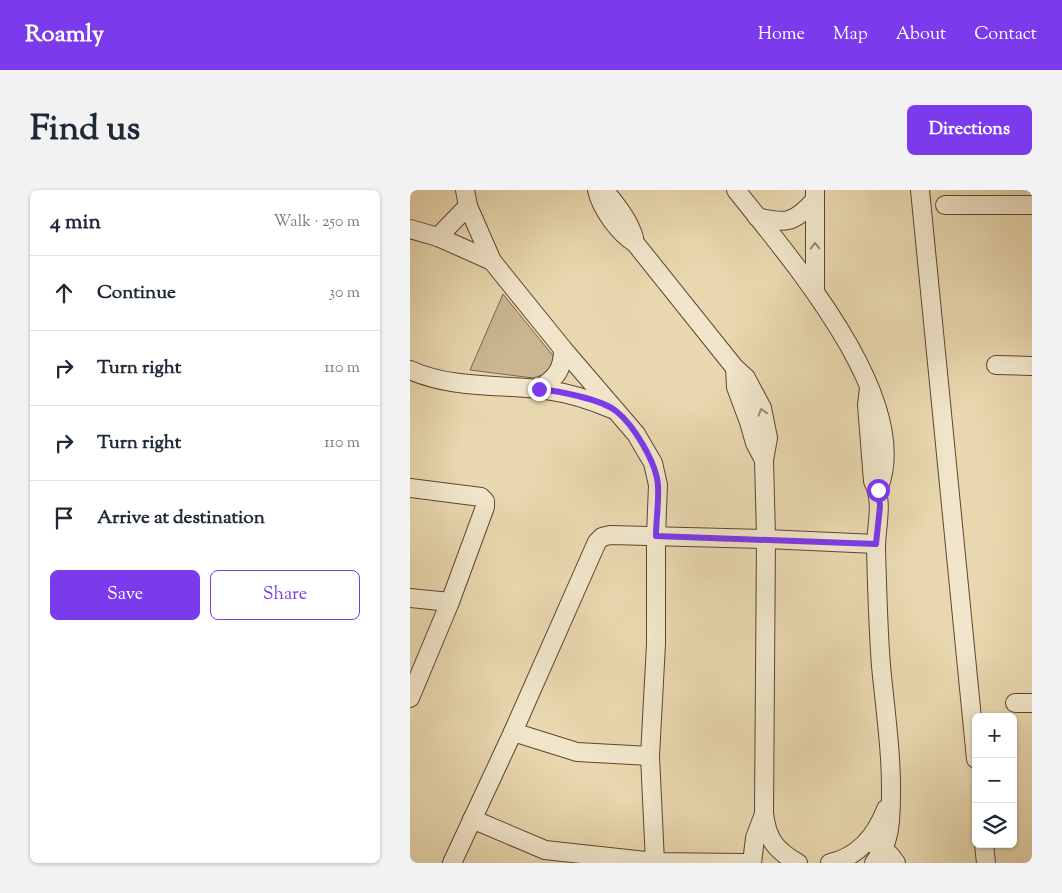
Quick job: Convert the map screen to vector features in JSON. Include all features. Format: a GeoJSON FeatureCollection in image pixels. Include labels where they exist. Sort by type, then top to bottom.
{"type":"FeatureCollection","features":[{"type":"Feature","properties":{"kind":"street"},"geometry":{"type":"LineString","coordinates":[[597,190],[612,220],[625,236],[635,243],[735,368],[736,387],[755,443],[764,460],[766,539],[764,813],[769,836],[775,846],[784,855],[798,863]]}},
{"type":"Feature","properties":{"kind":"street"},"geometry":{"type":"LineString","coordinates":[[605,190],[622,212],[631,229],[635,243]]}},
{"type":"Feature","properties":{"kind":"street"},"geometry":{"type":"LineString","coordinates":[[736,190],[815,292],[842,333],[876,400],[886,458],[878,490],[880,506],[876,544],[881,664],[892,759],[889,830],[875,851]]}},
{"type":"Feature","properties":{"kind":"street"},"geometry":{"type":"LineString","coordinates":[[920,190],[976,758]]}},
{"type":"Feature","properties":{"kind":"street"},"geometry":{"type":"LineString","coordinates":[[757,217],[776,221],[791,220],[805,211],[815,195]]}},
{"type":"Feature","properties":{"kind":"street"},"geometry":{"type":"LineString","coordinates":[[815,195],[815,292]]}},
{"type":"Feature","properties":{"kind":"street"},"geometry":{"type":"LineString","coordinates":[[438,237],[466,198]]}},
{"type":"Feature","properties":{"kind":"street"},"geometry":{"type":"LineString","coordinates":[[466,198],[492,261],[563,349],[636,434],[653,463],[658,485],[656,644],[650,756],[655,862]]}},
{"type":"Feature","properties":{"kind":"street"},"geometry":{"type":"LineString","coordinates":[[945,205],[1032,205]]}},
{"type":"Feature","properties":{"kind":"street"},"geometry":{"type":"LineString","coordinates":[[410,229],[438,237],[492,261]]}},
{"type":"Feature","properties":{"kind":"street"},"geometry":{"type":"LineString","coordinates":[[539,389],[558,374],[563,361],[563,349]]}},
{"type":"Feature","properties":{"kind":"street"},"geometry":{"type":"LineString","coordinates":[[996,366],[1032,366]]}},
{"type":"Feature","properties":{"kind":"street"},"geometry":{"type":"LineString","coordinates":[[410,370],[422,375],[462,384],[539,389],[588,399],[616,410]]}},
{"type":"Feature","properties":{"kind":"street"},"geometry":{"type":"LineString","coordinates":[[410,488],[481,497],[484,501],[484,507],[450,602],[410,697]]}},
{"type":"Feature","properties":{"kind":"street"},"geometry":{"type":"LineString","coordinates":[[452,863],[513,732],[597,542],[602,537],[610,535],[656,536],[876,544]]}},
{"type":"Feature","properties":{"kind":"street"},"geometry":{"type":"LineString","coordinates":[[410,598],[450,602]]}},
{"type":"Feature","properties":{"kind":"street"},"geometry":{"type":"LineString","coordinates":[[513,732],[577,752],[650,756]]}},
{"type":"Feature","properties":{"kind":"street"},"geometry":{"type":"LineString","coordinates":[[752,863],[755,838],[764,813]]}},
{"type":"Feature","properties":{"kind":"street"},"geometry":{"type":"LineString","coordinates":[[472,819],[545,850],[655,862],[744,863]]}},
{"type":"Feature","properties":{"kind":"street"},"geometry":{"type":"LineString","coordinates":[[984,848],[986,863]]}},
{"type":"Feature","properties":{"kind":"street"},"geometry":{"type":"LineString","coordinates":[[830,863],[848,856],[875,851],[890,855],[896,863]]}},
{"type":"Feature","properties":{"kind":"shaded area"},"geometry":{"type":"Polygon","coordinates":[[[503,294],[554,357],[554,366],[546,374],[533,378],[470,370],[503,294]]]}},
{"type":"Feature","properties":{"kind":"route"},"geometry":{"type":"LineString","coordinates":[[539,389],[588,399],[616,410],[636,434],[653,463],[658,485],[656,536],[876,544],[880,506],[878,490]]}}]}
